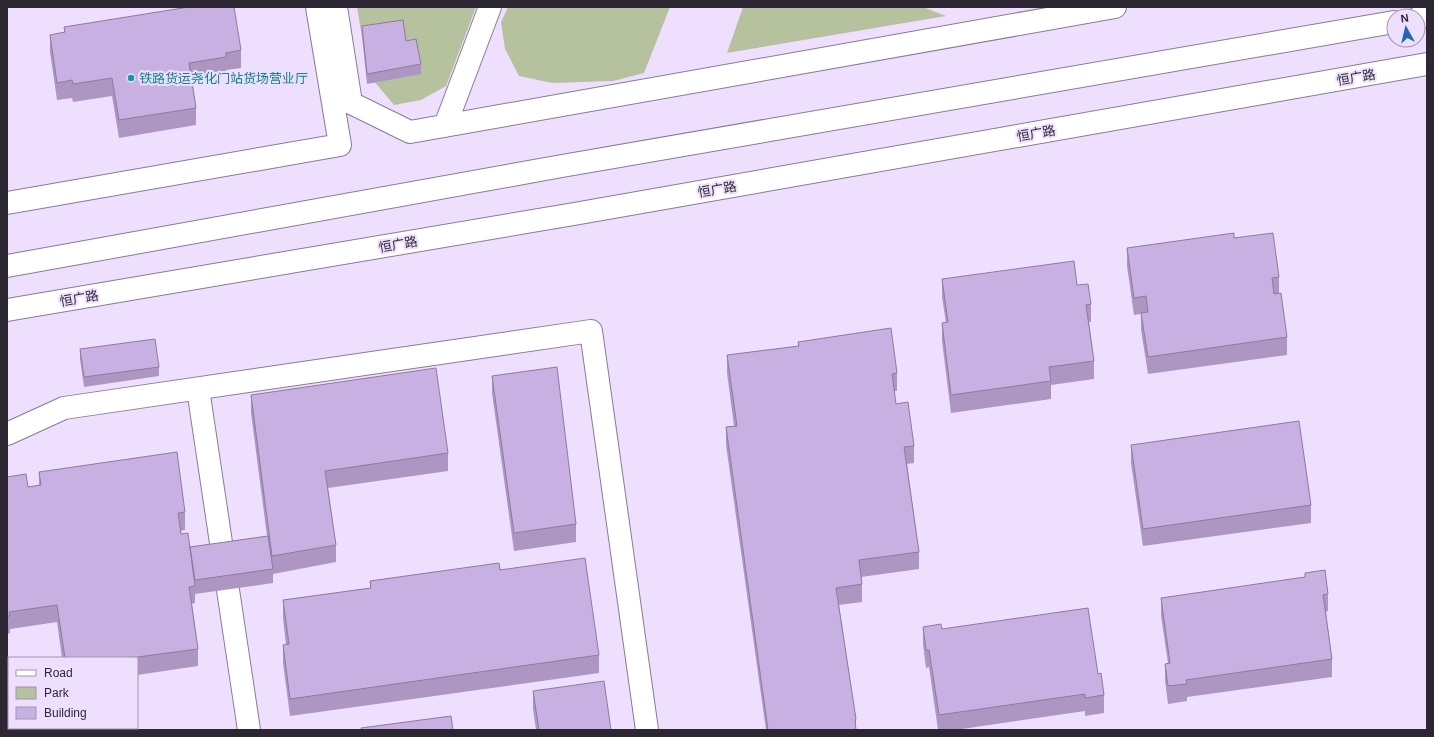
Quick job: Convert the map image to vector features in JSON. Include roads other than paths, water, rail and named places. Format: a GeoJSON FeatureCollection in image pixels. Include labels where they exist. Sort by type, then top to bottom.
{"type":"FeatureCollection","features":[{"type":"Feature","properties":{"kind":"street"},"geometry":{"type":"LineString","coordinates":[[7,203],[340,145],[317,7]]}},
{"type":"Feature","properties":{"kind":"street"},"geometry":{"type":"LineString","coordinates":[[336,7],[351,103],[410,132],[1011,16],[1115,7]]}},
{"type":"Feature","properties":{"kind":"street"},"geometry":{"type":"LineString","coordinates":[[445,126],[490,7]]}},
{"type":"Feature","properties":{"kind":"street"},"geometry":{"type":"LineString","coordinates":[[7,266],[569,164],[1386,23]]}},
{"type":"Feature","properties":{"kind":"street","name":"恒广路"},"geometry":{"type":"LineString","coordinates":[[7,310],[574,214],[1427,64]]}},
{"type":"Feature","properties":{"kind":"street"},"geometry":{"type":"LineString","coordinates":[[7,434],[64,408],[591,331],[647,730]]}},
{"type":"Feature","properties":{"kind":"street"},"geometry":{"type":"LineString","coordinates":[[198,389],[223,556]]}},
{"type":"Feature","properties":{"kind":"street"},"geometry":{"type":"LineString","coordinates":[[228,590],[249,730]]}},
{"type":"Feature","properties":{"kind":"place","name":"铁路货运尧化门站货场营业厅"},"geometry":{"type":"Point","coordinates":[131,78]}}]}
